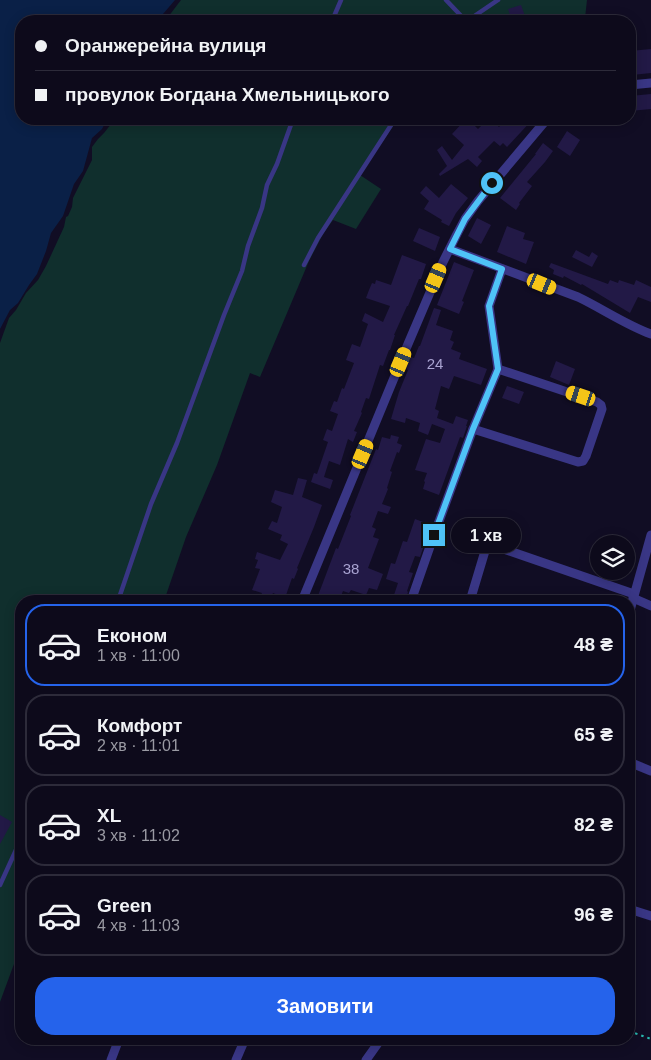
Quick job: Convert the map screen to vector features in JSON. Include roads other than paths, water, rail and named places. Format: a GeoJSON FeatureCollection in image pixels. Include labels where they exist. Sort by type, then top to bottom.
{"type":"FeatureCollection","features":[{"type":"Feature","properties":{"kind":"street"},"geometry":{"type":"LineString","coordinates":[[636,85],[651,83]]}},
{"type":"Feature","properties":{"kind":"street"},"geometry":{"type":"LineString","coordinates":[[304,595],[408,344],[465,219],[542,125]]}},
{"type":"Feature","properties":{"kind":"street"},"geometry":{"type":"LineString","coordinates":[[450,249],[578,297],[641,331],[651,334]]}},
{"type":"Feature","properties":{"kind":"street"},"geometry":{"type":"LineString","coordinates":[[413,595],[473,429],[498,369],[489,306],[502,269]]}},
{"type":"Feature","properties":{"kind":"street"},"geometry":{"type":"LineString","coordinates":[[473,429],[578,462],[583,461],[586,456],[602,409],[598,402],[498,369]]}},
{"type":"Feature","properties":{"kind":"street"},"geometry":{"type":"LineString","coordinates":[[633,595],[651,535]]}},
{"type":"Feature","properties":{"kind":"street"},"geometry":{"type":"LineString","coordinates":[[472,595],[485,551],[488,547],[495,546],[630,595]]}},
{"type":"Feature","properties":{"kind":"street"},"geometry":{"type":"LineString","coordinates":[[635,597],[651,606]]}},
{"type":"Feature","properties":{"kind":"street"},"geometry":{"type":"LineString","coordinates":[[635,764],[651,771]]}},
{"type":"Feature","properties":{"kind":"street"},"geometry":{"type":"LineString","coordinates":[[635,911],[651,916]]}},
{"type":"Feature","properties":{"kind":"street"},"geometry":{"type":"LineString","coordinates":[[111,1060],[117,1045]]}},
{"type":"Feature","properties":{"kind":"street"},"geometry":{"type":"LineString","coordinates":[[236,1060],[242,1045]]}},
{"type":"Feature","properties":{"kind":"street"},"geometry":{"type":"LineString","coordinates":[[366,1060],[377,1045]]}},
{"type":"Feature","properties":{"kind":"lane"},"geometry":{"type":"LineString","coordinates":[[335,15],[341,0]]}},
{"type":"Feature","properties":{"kind":"lane"},"geometry":{"type":"LineString","coordinates":[[446,0],[461,15]]}},
{"type":"Feature","properties":{"kind":"lane"},"geometry":{"type":"LineString","coordinates":[[476,15],[498,0]]}},
{"type":"Feature","properties":{"kind":"lane"},"geometry":{"type":"LineString","coordinates":[[120,595],[151,504],[177,443],[242,271],[248,246],[262,208],[267,185],[277,164],[291,125]]}},
{"type":"Feature","properties":{"kind":"lane"},"geometry":{"type":"LineString","coordinates":[[304,265],[318,238],[391,125]]}},
{"type":"Feature","properties":{"kind":"lane"},"geometry":{"type":"LineString","coordinates":[[0,885],[15,853]]}},
{"type":"Feature","properties":{"kind":"water"},"geometry":{"type":"Polygon","coordinates":[[[0,0],[175,0],[162,15],[15,15],[15,125],[104,125],[92,138],[83,171],[74,184],[63,216],[51,233],[37,274],[18,303],[10,310],[0,329],[0,0]]]}}]}
